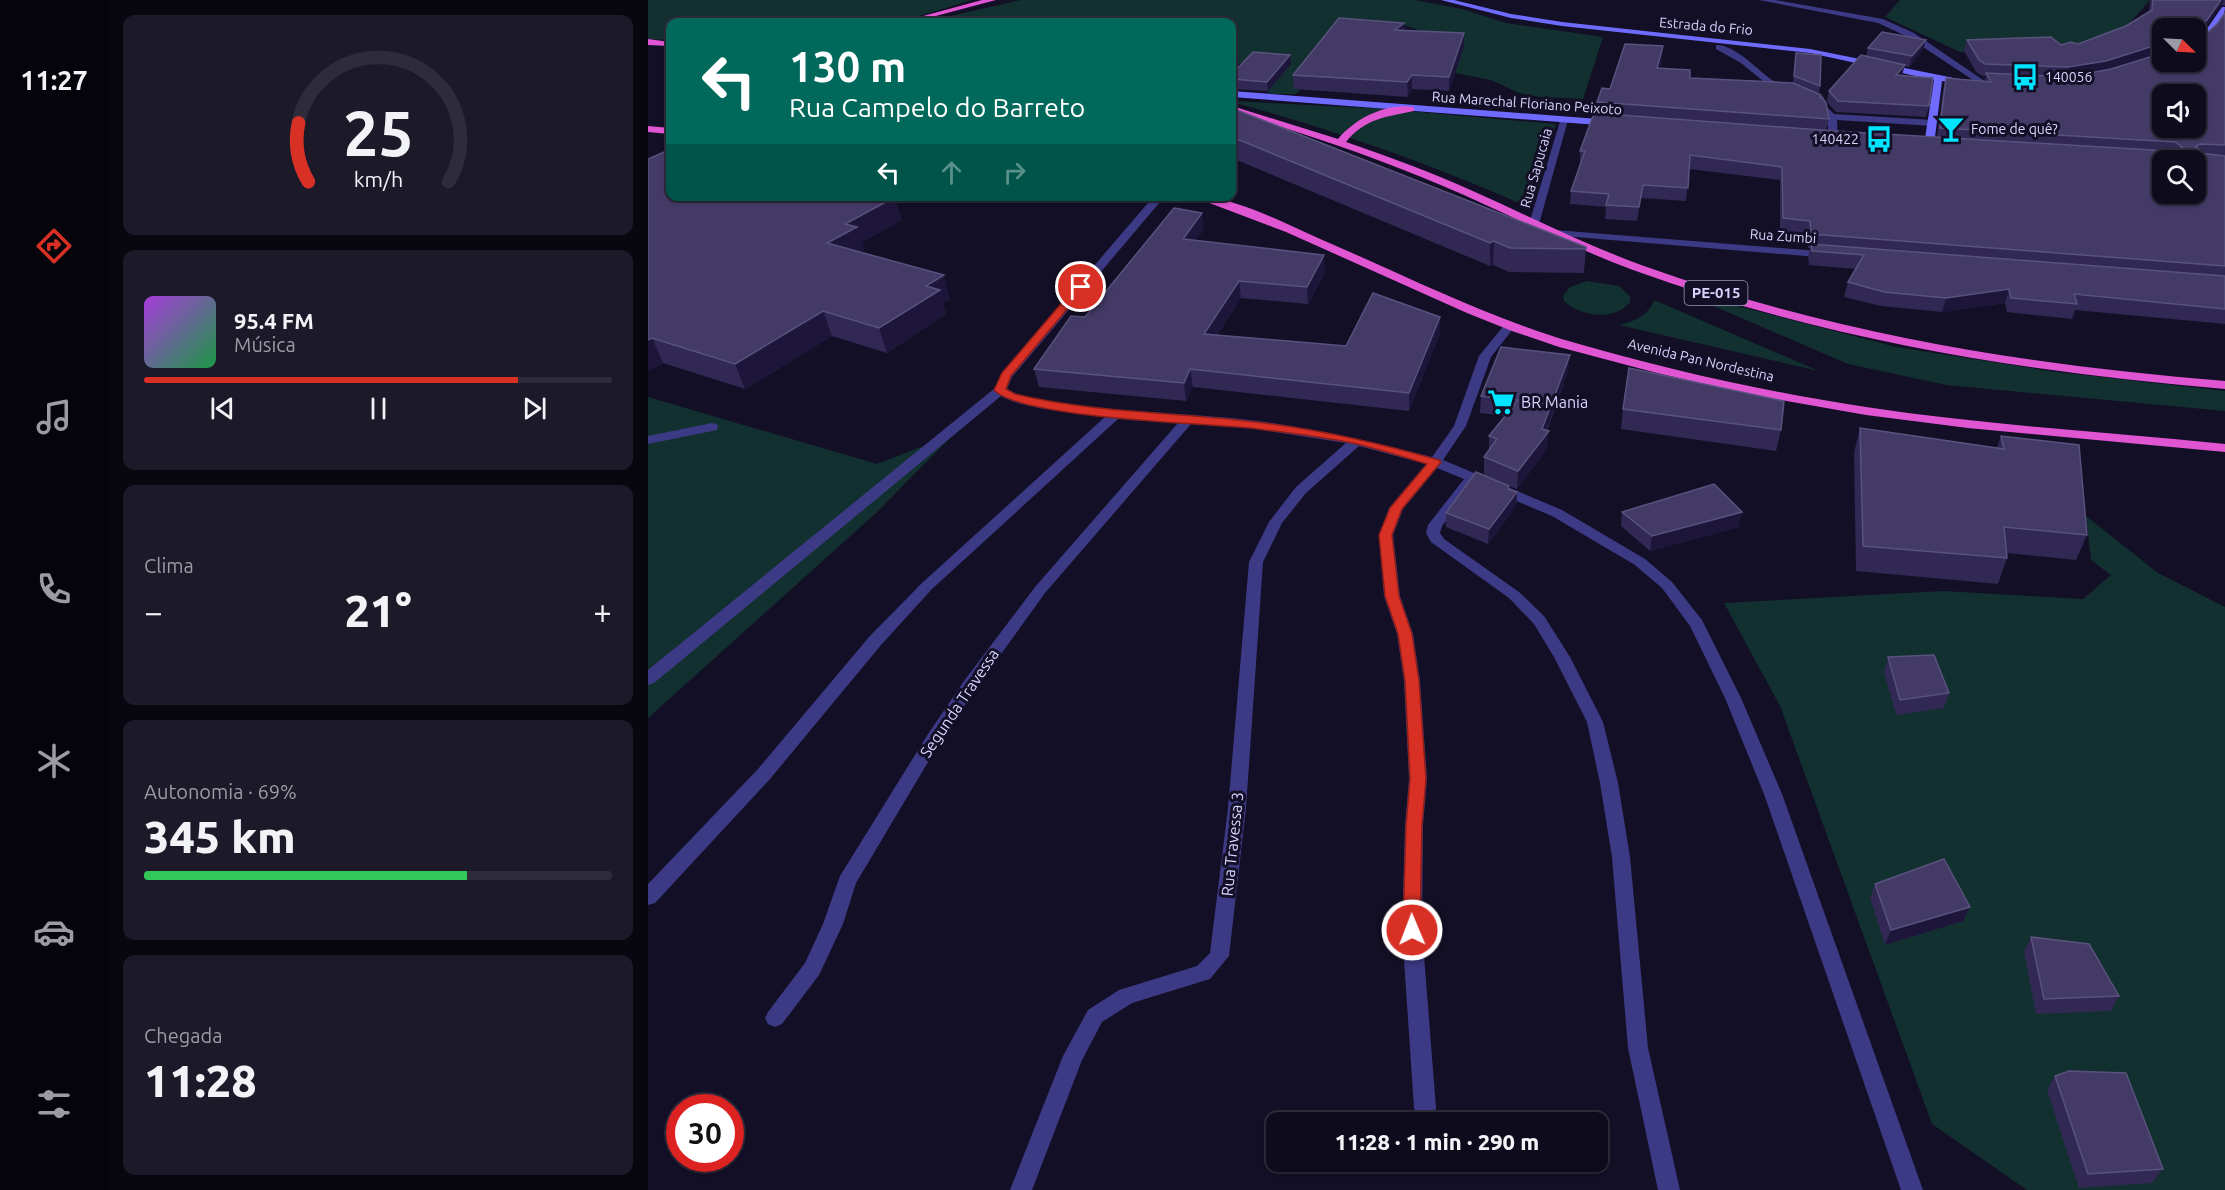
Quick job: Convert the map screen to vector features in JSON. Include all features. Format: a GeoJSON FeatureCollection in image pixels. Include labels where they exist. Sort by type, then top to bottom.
{"type":"FeatureCollection","features":[{"type":"Feature","properties":{"kind":"highway"},"geometry":{"type":"LineString","coordinates":[[921,18],[992,0]]}},
{"type":"Feature","properties":{"kind":"highway"},"geometry":{"type":"LineString","coordinates":[[648,42],[666,44]]}},
{"type":"Feature","properties":{"kind":"highway"},"geometry":{"type":"LineString","coordinates":[[1339,144],[1356,124],[1368,117],[1411,109]]}},
{"type":"Feature","properties":{"kind":"highway","name":"PE-015"},"geometry":{"type":"LineString","coordinates":[[1236,110],[1339,144],[1448,184],[1555,234],[1647,271],[1774,311],[1830,326],[1949,351],[2225,385]]}},
{"type":"Feature","properties":{"kind":"highway"},"geometry":{"type":"LineString","coordinates":[[648,129],[666,131]]}},
{"type":"Feature","properties":{"kind":"highway","name":"Avenida Pan Nordestina"},"geometry":{"type":"LineString","coordinates":[[1210,201],[1275,225],[1510,325],[1575,347],[1685,375],[1814,403],[1972,424],[2225,448]]}},
{"type":"Feature","properties":{"kind":"main road","name":"Estrada do Frio"},"geometry":{"type":"LineString","coordinates":[[1444,0],[1510,16],[1562,24],[1810,51],[1938,78],[1993,82]]}},
{"type":"Feature","properties":{"kind":"main road"},"geometry":{"type":"LineString","coordinates":[[2206,36],[2225,9]]}},
{"type":"Feature","properties":{"kind":"main road"},"geometry":{"type":"LineString","coordinates":[[1929,145],[1938,78]]}},
{"type":"Feature","properties":{"kind":"main road","name":"Rua Marechal Floriano Peixoto"},"geometry":{"type":"LineString","coordinates":[[1236,94],[1623,124]]}},
{"type":"Feature","properties":{"kind":"main road"},"geometry":{"type":"LineString","coordinates":[[1821,138],[1844,139]]}},
{"type":"Feature","properties":{"kind":"main road"},"geometry":{"type":"LineString","coordinates":[[1919,144],[1941,146]]}},
{"type":"Feature","properties":{"kind":"street"},"geometry":{"type":"LineString","coordinates":[[1763,0],[1880,21],[1911,35],[1982,82]]}},
{"type":"Feature","properties":{"kind":"street"},"geometry":{"type":"LineString","coordinates":[[1719,47],[1744,61],[1771,83],[1811,97],[1833,117],[1835,124],[1833,139]]}},
{"type":"Feature","properties":{"kind":"street"},"geometry":{"type":"LineString","coordinates":[[1833,117],[1932,123]]}},
{"type":"Feature","properties":{"kind":"street","name":"Rua Sapucaia"},"geometry":{"type":"LineString","coordinates":[[1534,224],[1564,120]]}},
{"type":"Feature","properties":{"kind":"street"},"geometry":{"type":"LineString","coordinates":[[648,679],[1000,390],[1006,376],[1156,201]]}},
{"type":"Feature","properties":{"kind":"street","name":"Rua Zumbi"},"geometry":{"type":"LineString","coordinates":[[1555,234],[1837,255]]}},
{"type":"Feature","properties":{"kind":"street"},"geometry":{"type":"LineString","coordinates":[[1425,1108],[1412,930],[1414,825],[1418,779],[1412,681],[1405,634],[1392,596],[1386,535],[1396,508],[1435,462],[1460,426],[1485,356],[1510,325]]}},
{"type":"Feature","properties":{"kind":"street"},"geometry":{"type":"LineString","coordinates":[[1000,390],[1011,397],[1034,402],[1115,414],[1256,425],[1357,441],[1435,462],[1557,513],[1640,562],[1667,585],[1697,624],[1733,698],[1773,794],[1912,1190]]}},
{"type":"Feature","properties":{"kind":"street"},"geometry":{"type":"LineString","coordinates":[[648,897],[764,774],[874,641],[927,586],[983,533],[1044,482],[1115,414]]}},
{"type":"Feature","properties":{"kind":"street","name":"Segunda Travessa"},"geometry":{"type":"LineString","coordinates":[[775,1018],[812,969],[833,924],[847,881],[934,738],[970,685],[1040,590],[1189,418]]}},
{"type":"Feature","properties":{"kind":"street"},"geometry":{"type":"LineString","coordinates":[[648,440],[712,427]]}},
{"type":"Feature","properties":{"kind":"street","name":"Rua Travessa 3"},"geometry":{"type":"LineString","coordinates":[[1021,1190],[1073,1056],[1095,1016],[1126,996],[1203,973],[1219,956],[1237,808],[1256,562],[1276,522],[1301,490],[1357,441]]}},
{"type":"Feature","properties":{"kind":"street"},"geometry":{"type":"LineString","coordinates":[[1472,477],[1435,525],[1433,533],[1438,542],[1514,595],[1539,620],[1562,657],[1595,722],[1610,783],[1621,857],[1638,1048],[1669,1190]]}},
{"type":"Feature","properties":{"kind":"green space"},"geometry":{"type":"Polygon","coordinates":[[[648,0],[972,0],[912,18],[666,18],[666,40],[648,39],[648,0]]]}},
{"type":"Feature","properties":{"kind":"green space"},"geometry":{"type":"Polygon","coordinates":[[[1020,0],[1415,0],[1462,9],[1506,23],[1603,37],[1583,99],[1540,97],[1519,93],[1491,80],[1455,73],[1464,45],[1395,22],[1348,23],[1311,78],[1296,94],[1272,94],[1267,92],[1290,64],[1253,61],[1236,64],[1236,18],[942,18],[1020,0]]]}},
{"type":"Feature","properties":{"kind":"green space"},"geometry":{"type":"Polygon","coordinates":[[[1900,0],[2150,0],[2115,40],[2148,50],[1960,52],[1885,17],[1900,0]]]}},
{"type":"Feature","properties":{"kind":"green space"},"geometry":{"type":"Polygon","coordinates":[[[1236,101],[1384,109],[1556,124],[1532,209],[1459,178],[1308,124],[1236,103],[1236,101]]]}},
{"type":"Feature","properties":{"kind":"green space"},"geometry":{"type":"Polygon","coordinates":[[[1587,281],[1619,286],[1630,296],[1630,302],[1616,312],[1598,315],[1579,311],[1564,301],[1563,296],[1570,287],[1587,281]]]}},
{"type":"Feature","properties":{"kind":"green space"},"geometry":{"type":"Polygon","coordinates":[[[1679,291],[1896,347],[2056,372],[2225,391],[2225,411],[1946,385],[1848,364],[1679,291]]]}},
{"type":"Feature","properties":{"kind":"green space"},"geometry":{"type":"Polygon","coordinates":[[[1654,300],[1819,371],[1619,325],[1640,317],[1654,300]]]}},
{"type":"Feature","properties":{"kind":"green space"},"geometry":{"type":"Polygon","coordinates":[[[648,397],[877,464],[954,434],[876,513],[648,718],[648,397]]]}},
{"type":"Feature","properties":{"kind":"green space"},"geometry":{"type":"Polygon","coordinates":[[[2086,516],[2158,573],[2225,607],[2225,1190],[2027,1190],[1932,1124],[1780,706],[1724,603],[1944,591],[2083,599],[2111,575],[2091,560],[2086,516]]]}},
{"type":"Feature","properties":{"kind":"building"},"geometry":{"type":"Polygon","coordinates":[[[2153,0],[2221,0],[2206,21],[2206,18],[2152,18],[2152,46],[2106,61],[2068,67],[1985,64],[1979,60],[1967,40],[2051,37],[2061,45],[2071,42],[2078,44],[2126,26],[2152,10],[2153,0]]]}},
{"type":"Feature","properties":{"kind":"building"},"geometry":{"type":"Polygon","coordinates":[[[2225,13],[2225,145],[2200,144],[2195,147],[2199,150],[2174,150],[2182,147],[2175,142],[1940,128],[1946,78],[1991,82],[1986,73],[2068,77],[2111,69],[2152,56],[2152,72],[2206,72],[2206,33],[2225,13]]]}},
{"type":"Feature","properties":{"kind":"building"},"geometry":{"type":"Polygon","coordinates":[[[1339,18],[1404,23],[1395,30],[1464,33],[1449,77],[1412,75],[1407,82],[1293,75],[1339,18]]]}},
{"type":"Feature","properties":{"kind":"building"},"geometry":{"type":"Polygon","coordinates":[[[1882,32],[1926,40],[1912,56],[1868,48],[1882,32]]]}},
{"type":"Feature","properties":{"kind":"building"},"geometry":{"type":"Polygon","coordinates":[[[1625,44],[1663,46],[1657,68],[1690,70],[1690,78],[1793,83],[1821,95],[1820,98],[1822,97],[1826,103],[1829,119],[1597,102],[1602,88],[1610,89],[1625,44]]]}},
{"type":"Feature","properties":{"kind":"building"},"geometry":{"type":"Polygon","coordinates":[[[1253,52],[1290,55],[1267,82],[1236,79],[1236,70],[1253,52]]]}},
{"type":"Feature","properties":{"kind":"building"},"geometry":{"type":"Polygon","coordinates":[[[1796,53],[1821,55],[1820,86],[1794,76],[1796,53]]]}},
{"type":"Feature","properties":{"kind":"building"},"geometry":{"type":"Polygon","coordinates":[[[1861,55],[1905,65],[1896,75],[1933,78],[1929,106],[1838,101],[1829,91],[1861,55]]]}},
{"type":"Feature","properties":{"kind":"building"},"geometry":{"type":"Polygon","coordinates":[[[1236,110],[1586,247],[1586,249],[1510,248],[1494,241],[1490,243],[1236,139],[1236,110]]]}},
{"type":"Feature","properties":{"kind":"building"},"geometry":{"type":"Polygon","coordinates":[[[1594,113],[1835,131],[2152,150],[2152,204],[2206,204],[2206,154],[2225,156],[2225,266],[1811,234],[1810,221],[1783,218],[1782,167],[1690,155],[1688,188],[1643,185],[1639,207],[1606,205],[1609,194],[1571,191],[1585,151],[1580,151],[1594,113]]]}},
{"type":"Feature","properties":{"kind":"building"},"geometry":{"type":"Polygon","coordinates":[[[666,152],[666,201],[888,201],[845,224],[857,227],[827,243],[944,275],[926,286],[940,290],[879,328],[823,311],[735,364],[652,338],[648,340],[648,159],[666,152]]]}},
{"type":"Feature","properties":{"kind":"building"},"geometry":{"type":"Polygon","coordinates":[[[1174,208],[1202,213],[1183,239],[1324,255],[1307,287],[1239,281],[1204,334],[1346,346],[1373,293],[1440,317],[1409,393],[1190,369],[1184,383],[1034,369],[1071,316],[1085,317],[1174,208]]]}},
{"type":"Feature","properties":{"kind":"building"},"geometry":{"type":"Polygon","coordinates":[[[1811,244],[2225,276],[2225,309],[2074,294],[2077,304],[2011,298],[2009,289],[1946,298],[1884,292],[1848,282],[1864,255],[1812,251],[1811,244]]]}},
{"type":"Feature","properties":{"kind":"building"},"geometry":{"type":"Polygon","coordinates":[[[1501,347],[1570,355],[1542,429],[1549,431],[1518,471],[1484,457],[1497,439],[1489,436],[1518,400],[1481,396],[1501,347]]]}},
{"type":"Feature","properties":{"kind":"building"},"geometry":{"type":"Polygon","coordinates":[[[1629,368],[1784,401],[1781,430],[1623,409],[1629,368]]]}},
{"type":"Feature","properties":{"kind":"building"},"geometry":{"type":"Polygon","coordinates":[[[1860,428],[2004,449],[2001,436],[2079,445],[2087,535],[2004,527],[2007,558],[1863,546],[1860,428]]]}},
{"type":"Feature","properties":{"kind":"building"},"geometry":{"type":"Polygon","coordinates":[[[1476,472],[1509,486],[1508,489],[1517,492],[1489,529],[1446,513],[1476,472]]]}},
{"type":"Feature","properties":{"kind":"building"},"geometry":{"type":"Polygon","coordinates":[[[1714,484],[1742,512],[1652,536],[1622,512],[1714,484]]]}},
{"type":"Feature","properties":{"kind":"building"},"geometry":{"type":"Polygon","coordinates":[[[1934,655],[1949,693],[1900,700],[1888,657],[1934,655]]]}},
{"type":"Feature","properties":{"kind":"building"},"geometry":{"type":"Polygon","coordinates":[[[1944,859],[1970,907],[1891,930],[1875,884],[1944,859]]]}},
{"type":"Feature","properties":{"kind":"building"},"geometry":{"type":"Polygon","coordinates":[[[2031,937],[2089,944],[2119,996],[2044,999],[2031,937]]]}},
{"type":"Feature","properties":{"kind":"building"},"geometry":{"type":"Polygon","coordinates":[[[2069,1071],[2126,1073],[2163,1169],[2088,1174],[2055,1076],[2069,1071]]]}},
{"type":"Feature","properties":{"kind":"place","name":"140056"},"geometry":{"type":"Point","coordinates":[2025,77]}},
{"type":"Feature","properties":{"kind":"place","name":"Fome de quê?"},"geometry":{"type":"Point","coordinates":[1951,129]}},
{"type":"Feature","properties":{"kind":"place","name":"140422"},"geometry":{"type":"Point","coordinates":[1879,139]}},
{"type":"Feature","properties":{"kind":"place","name":"BR Mania"},"geometry":{"type":"Point","coordinates":[1501,402]}},
{"type":"Feature","properties":{"kind":"route"},"geometry":{"type":"LineString","coordinates":[[1081,287],[1006,376],[1000,390],[1011,397],[1034,402],[1115,414],[1256,425],[1357,441],[1435,462],[1396,508],[1386,535],[1392,596],[1405,634],[1412,681],[1418,779],[1411,892],[1412,930]]}}]}
